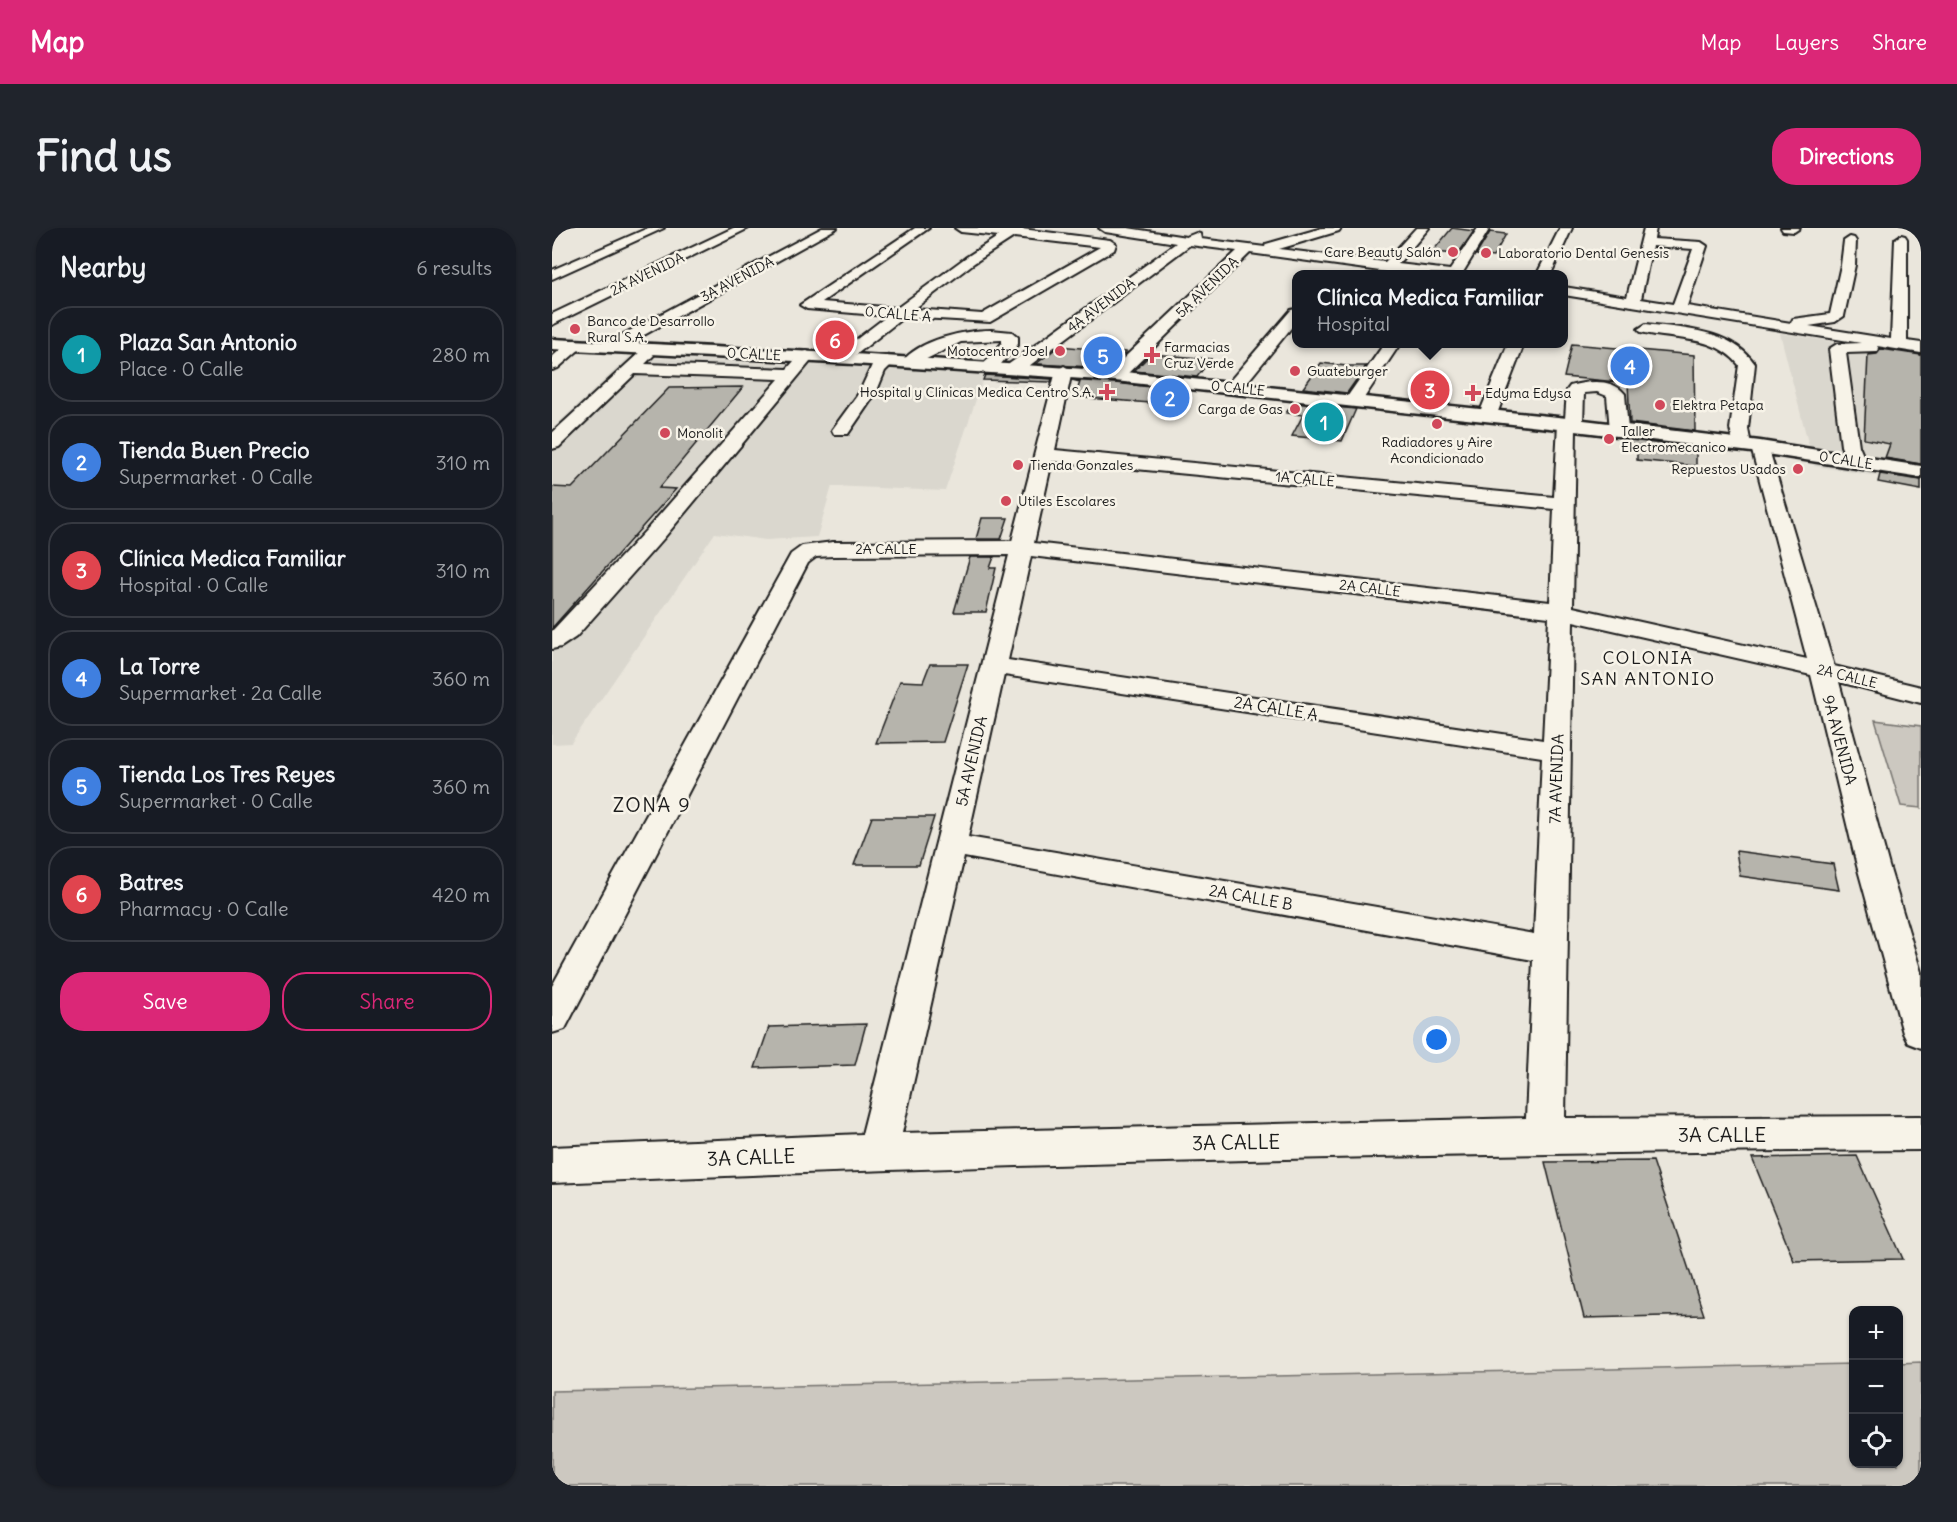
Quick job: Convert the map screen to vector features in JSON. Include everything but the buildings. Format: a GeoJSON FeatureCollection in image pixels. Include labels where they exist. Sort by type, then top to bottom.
{"type":"FeatureCollection","features":[{"type":"Feature","properties":{"kind":"main road","name":"0 CALLE"},"geometry":{"type":"LineString","coordinates":[[559,346],[617,353],[653,349],[1064,371],[1488,414],[1751,446],[1921,472]]}},
{"type":"Feature","properties":{"kind":"street"},"geometry":{"type":"LineString","coordinates":[[552,275],[658,228]]}},
{"type":"Feature","properties":{"kind":"street","name":"2A AVENIDA"},"geometry":{"type":"LineString","coordinates":[[552,320],[743,228]]}},
{"type":"Feature","properties":{"kind":"street","name":"3A AVENIDA"},"geometry":{"type":"LineString","coordinates":[[617,353],[831,228]]}},
{"type":"Feature","properties":{"kind":"street","name":"0 CALLE A"},"geometry":{"type":"LineString","coordinates":[[923,228],[808,303],[811,307],[976,320],[992,317],[1109,247],[1110,244],[1019,233]]}},
{"type":"Feature","properties":{"kind":"street"},"geometry":{"type":"LineString","coordinates":[[961,228],[1019,233]]}},
{"type":"Feature","properties":{"kind":"street"},"geometry":{"type":"LineString","coordinates":[[1104,228],[1405,270]]}},
{"type":"Feature","properties":{"kind":"street"},"geometry":{"type":"LineString","coordinates":[[1254,250],[1335,228]]}},
{"type":"Feature","properties":{"kind":"street"},"geometry":{"type":"LineString","coordinates":[[1387,268],[1423,228]]}},
{"type":"Feature","properties":{"kind":"street"},"geometry":{"type":"LineString","coordinates":[[1458,270],[1484,228]]}},
{"type":"Feature","properties":{"kind":"street"},"geometry":{"type":"LineString","coordinates":[[1546,270],[1566,228]]}},
{"type":"Feature","properties":{"kind":"street"},"geometry":{"type":"LineString","coordinates":[[1787,228],[1794,228]]}},
{"type":"Feature","properties":{"kind":"street"},"geometry":{"type":"LineString","coordinates":[[1187,241],[1213,231]]}},
{"type":"Feature","properties":{"kind":"street"},"geometry":{"type":"LineString","coordinates":[[848,358],[906,314],[957,270],[1019,233]]}},
{"type":"Feature","properties":{"kind":"street"},"geometry":{"type":"LineString","coordinates":[[906,314],[972,271],[1019,233]]}},
{"type":"Feature","properties":{"kind":"street"},"geometry":{"type":"LineString","coordinates":[[1633,301],[1648,235],[1701,246],[1680,309]]}},
{"type":"Feature","properties":{"kind":"street"},"geometry":{"type":"LineString","coordinates":[[1899,345],[1905,274],[1901,239]]}},
{"type":"Feature","properties":{"kind":"street","name":"4A AVENIDA"},"geometry":{"type":"LineString","coordinates":[[1015,368],[1187,241]]}},
{"type":"Feature","properties":{"kind":"street"},"geometry":{"type":"LineString","coordinates":[[1788,327],[1794,322],[1830,319],[1837,316],[1848,266],[1850,241]]}},
{"type":"Feature","properties":{"kind":"street","name":"5A AVENIDA"},"geometry":{"type":"LineString","coordinates":[[1115,376],[1254,250]]}},
{"type":"Feature","properties":{"kind":"street"},"geometry":{"type":"LineString","coordinates":[[1333,270],[1340,262]]}},
{"type":"Feature","properties":{"kind":"street"},"geometry":{"type":"LineString","coordinates":[[957,270],[972,271]]}},
{"type":"Feature","properties":{"kind":"street"},"geometry":{"type":"LineString","coordinates":[[1568,292],[1680,309],[1750,315],[1788,327],[1921,348]]}},
{"type":"Feature","properties":{"kind":"street"},"geometry":{"type":"LineString","coordinates":[[1234,387],[1292,318]]}},
{"type":"Feature","properties":{"kind":"street","name":"9A AVENIDA"},"geometry":{"type":"LineString","coordinates":[[1646,329],[1710,339],[1729,345],[1740,353],[1747,364],[1739,429],[1751,446],[1807,609],[1873,866],[1921,1034]]}},
{"type":"Feature","properties":{"kind":"street"},"geometry":{"type":"LineString","coordinates":[[552,365],[559,346]]}},
{"type":"Feature","properties":{"kind":"street"},"geometry":{"type":"LineString","coordinates":[[910,362],[933,347],[1002,353],[989,367]]}},
{"type":"Feature","properties":{"kind":"street"},"geometry":{"type":"LineString","coordinates":[[1856,462],[1850,446],[1837,349],[1853,347],[1921,357]]}},
{"type":"Feature","properties":{"kind":"street"},"geometry":{"type":"LineString","coordinates":[[1353,400],[1389,348]]}},
{"type":"Feature","properties":{"kind":"street"},"geometry":{"type":"LineString","coordinates":[[1488,414],[1514,348]]}},
{"type":"Feature","properties":{"kind":"street"},"geometry":{"type":"LineString","coordinates":[[552,443],[653,349]]}},
{"type":"Feature","properties":{"kind":"street"},"geometry":{"type":"LineString","coordinates":[[552,642],[567,632],[656,533],[807,356]]}},
{"type":"Feature","properties":{"kind":"street"},"geometry":{"type":"LineString","coordinates":[[841,430],[867,393],[878,369],[887,361]]}},
{"type":"Feature","properties":{"kind":"street"},"geometry":{"type":"LineString","coordinates":[[631,369],[790,374]]}},
{"type":"Feature","properties":{"kind":"street","name":"5A AVENIDA"},"geometry":{"type":"LineString","coordinates":[[878,1151],[1064,371]]}},
{"type":"Feature","properties":{"kind":"street","name":"7A AVENIDA"},"geometry":{"type":"LineString","coordinates":[[1545,1134],[1565,504],[1570,424],[1576,390],[1583,387],[1597,388],[1611,390],[1616,394],[1619,430]]}},
{"type":"Feature","properties":{"kind":"street","name":"1A CALLE"},"geometry":{"type":"LineString","coordinates":[[1045,455],[1565,504]]}},
{"type":"Feature","properties":{"kind":"street","name":"2A CALLE"},"geometry":{"type":"LineString","coordinates":[[552,1019],[799,559],[810,551],[1023,548],[1562,611],[1821,669],[1921,695]]}},
{"type":"Feature","properties":{"kind":"street","name":"2A CALLE A"},"geometry":{"type":"LineString","coordinates":[[994,666],[1557,751]]}},
{"type":"Feature","properties":{"kind":"street","name":"2A CALLE B"},"geometry":{"type":"LineString","coordinates":[[951,844],[1551,950]]}},
{"type":"Feature","properties":{"kind":"street","name":"3A CALLE"},"geometry":{"type":"LineString","coordinates":[[552,1165],[878,1151],[1545,1134],[1921,1133]]}},
{"type":"Feature","properties":{"kind":"shaded area"},"geometry":{"type":"Polygon","coordinates":[[[1780,333],[1921,356],[1921,483],[1814,466],[1780,333]]]}},
{"type":"Feature","properties":{"kind":"shaded area"},"geometry":{"type":"Polygon","coordinates":[[[629,357],[985,373],[945,491],[832,486],[817,537],[766,540],[715,533],[571,743],[552,744],[552,429],[629,357]]]}},
{"type":"Feature","properties":{"kind":"shaded area"},"geometry":{"type":"Polygon","coordinates":[[[1875,720],[1921,726],[1921,808],[1901,806],[1875,720]]]}},
{"type":"Feature","properties":{"kind":"shaded area"},"geometry":{"type":"Polygon","coordinates":[[[1921,1362],[1921,1486],[552,1486],[552,1391],[1849,1364],[1849,1468],[1903,1468],[1903,1363],[1921,1362]]]}},
{"type":"Feature","properties":{"kind":"place","name":"Care Beauty Salón"},"geometry":{"type":"Point","coordinates":[1453,252]}},
{"type":"Feature","properties":{"kind":"place","name":"Laboratorio Dental Genesis"},"geometry":{"type":"Point","coordinates":[1486,253]}},
{"type":"Feature","properties":{"kind":"place","name":"Banco de Desarrollo Rural S.A."},"geometry":{"type":"Point","coordinates":[575,329]}},
{"type":"Feature","properties":{"kind":"place","name":"Batres"},"geometry":{"type":"Point","coordinates":[835,340]}},
{"type":"Feature","properties":{"kind":"place","name":"Motocentro Joel"},"geometry":{"type":"Point","coordinates":[1060,351]}},
{"type":"Feature","properties":{"kind":"place","name":"Farmacias Cruz Verde"},"geometry":{"type":"Point","coordinates":[1152,355]}},
{"type":"Feature","properties":{"kind":"place","name":"Tienda Los Tres Reyes"},"geometry":{"type":"Point","coordinates":[1103,356]}},
{"type":"Feature","properties":{"kind":"place","name":"La Torre"},"geometry":{"type":"Point","coordinates":[1630,366]}},
{"type":"Feature","properties":{"kind":"place","name":"Guateburger"},"geometry":{"type":"Point","coordinates":[1295,371]}},
{"type":"Feature","properties":{"kind":"place","name":"Clínica Medica Familiar"},"geometry":{"type":"Point","coordinates":[1430,390]}},
{"type":"Feature","properties":{"kind":"place","name":"Hospital y Clínicas Medica Centro S.A."},"geometry":{"type":"Point","coordinates":[1107,392]}},
{"type":"Feature","properties":{"kind":"place","name":"Edyma Edysa"},"geometry":{"type":"Point","coordinates":[1473,393]}},
{"type":"Feature","properties":{"kind":"place","name":"Tienda Buen Precio"},"geometry":{"type":"Point","coordinates":[1170,398]}},
{"type":"Feature","properties":{"kind":"place","name":"Elektra Petapa"},"geometry":{"type":"Point","coordinates":[1660,405]}},
{"type":"Feature","properties":{"kind":"place","name":"Carga de Gas"},"geometry":{"type":"Point","coordinates":[1295,409]}},
{"type":"Feature","properties":{"kind":"place","name":"Plaza San Antonio"},"geometry":{"type":"Point","coordinates":[1324,422]}},
{"type":"Feature","properties":{"kind":"place","name":"Radiadores y Aire Acondicionado"},"geometry":{"type":"Point","coordinates":[1437,424]}},
{"type":"Feature","properties":{"kind":"place","name":"Monolit"},"geometry":{"type":"Point","coordinates":[665,433]}},
{"type":"Feature","properties":{"kind":"place","name":"Taller Electromecanico"},"geometry":{"type":"Point","coordinates":[1609,439]}},
{"type":"Feature","properties":{"kind":"place","name":"Tienda Gonzales"},"geometry":{"type":"Point","coordinates":[1018,465]}},
{"type":"Feature","properties":{"kind":"place","name":"Repuestos Usados"},"geometry":{"type":"Point","coordinates":[1798,469]}},
{"type":"Feature","properties":{"kind":"place","name":"Utiles Escolares"},"geometry":{"type":"Point","coordinates":[1006,501]}},
{"type":"Feature","properties":{"kind":"district","name":"COLONIA SAN ANTONIO"},"geometry":{"type":"Point","coordinates":[1648,667]}},
{"type":"Feature","properties":{"kind":"district","name":"ZONA 9"},"geometry":{"type":"Point","coordinates":[652,804]}}]}
